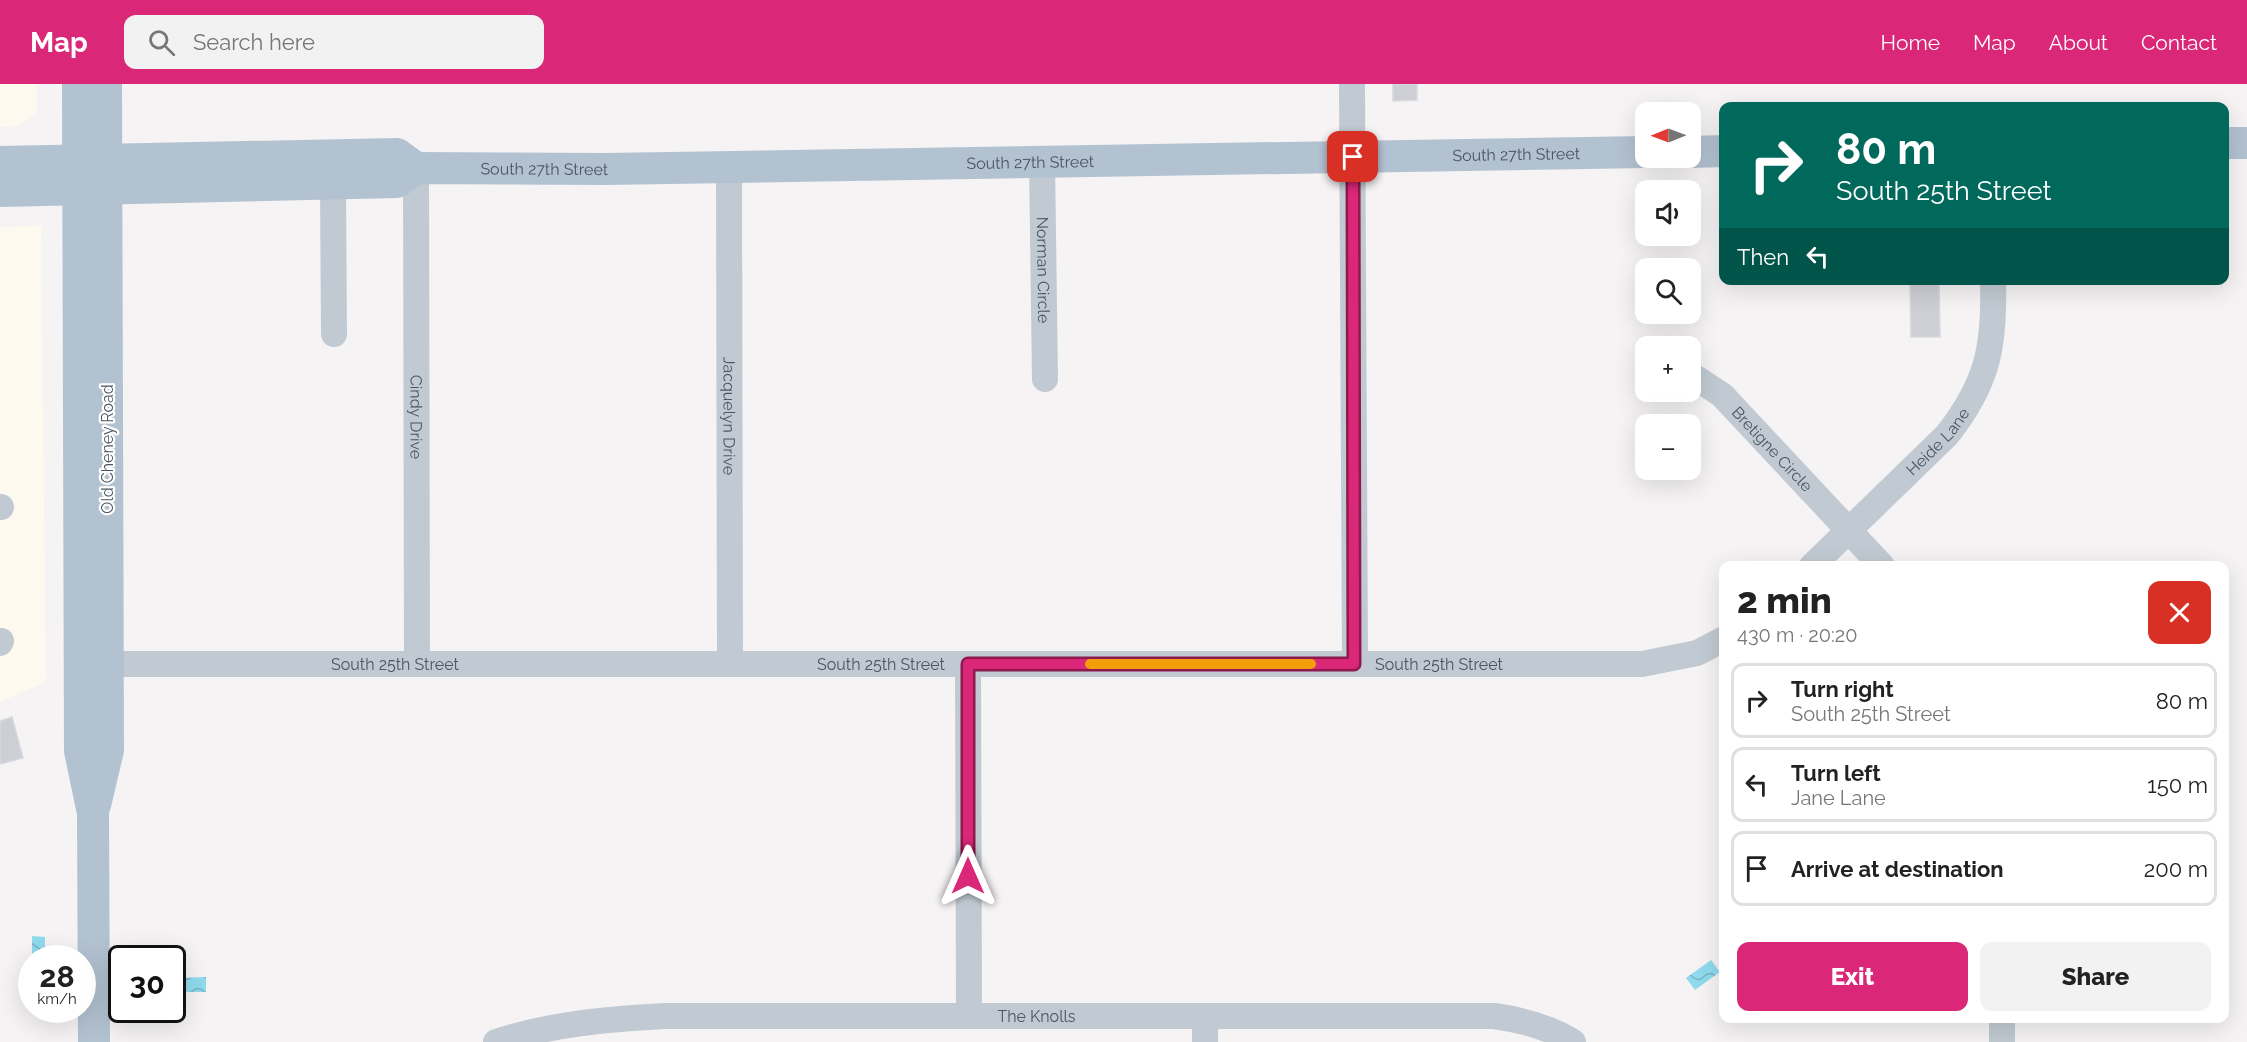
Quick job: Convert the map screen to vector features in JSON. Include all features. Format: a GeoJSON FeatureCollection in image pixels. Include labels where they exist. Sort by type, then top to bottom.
{"type":"FeatureCollection","features":[{"type":"Feature","properties":{"kind":"main road","name":"Old Cheney Road"},"geometry":{"type":"LineString","coordinates":[[78,84],[93,175],[107,664],[108,750],[93,813]]}},
{"type":"Feature","properties":{"kind":"main road","name":"Old Cheney Road"},"geometry":{"type":"LineString","coordinates":[[94,1042],[93,813],[80,751],[78,555],[93,175],[106,84]]}},
{"type":"Feature","properties":{"kind":"main road"},"geometry":{"type":"LineString","coordinates":[[2229,143],[2247,143]]}},
{"type":"Feature","properties":{"kind":"main road"},"geometry":{"type":"LineString","coordinates":[[1701,152],[1719,151]]}},
{"type":"Feature","properties":{"kind":"main road","name":"South 27th Street"},"geometry":{"type":"LineString","coordinates":[[0,191],[93,175],[397,154],[416,168],[544,170],[1635,152]]}},
{"type":"Feature","properties":{"kind":"main road","name":"South 27th Street"},"geometry":{"type":"LineString","coordinates":[[0,162],[93,175],[333,185],[397,182],[416,168]]}},
{"type":"Feature","properties":{"kind":"street"},"geometry":{"type":"LineString","coordinates":[[1352,84],[1354,664]]}},
{"type":"Feature","properties":{"kind":"street","name":"Norman Circle"},"geometry":{"type":"LineString","coordinates":[[1042,162],[1045,379]]}},
{"type":"Feature","properties":{"kind":"street","name":"Jacquelyn Drive"},"geometry":{"type":"LineString","coordinates":[[729,167],[730,664]]}},
{"type":"Feature","properties":{"kind":"street","name":"Cindy Drive"},"geometry":{"type":"LineString","coordinates":[[416,168],[417,664]]}},
{"type":"Feature","properties":{"kind":"street"},"geometry":{"type":"LineString","coordinates":[[333,185],[334,334]]}},
{"type":"Feature","properties":{"kind":"street","name":"Heide Lane"},"geometry":{"type":"LineString","coordinates":[[1817,561],[1947,435],[1967,407],[1986,367],[1992,341],[1994,285]]}},
{"type":"Feature","properties":{"kind":"street","name":"Bretigne Circle"},"geometry":{"type":"LineString","coordinates":[[1701,381],[1722,394],[1877,561]]}},
{"type":"Feature","properties":{"kind":"street","name":"South 25th Street"},"geometry":{"type":"LineString","coordinates":[[107,664],[1642,664],[1697,653],[1719,642]]}},
{"type":"Feature","properties":{"kind":"street"},"geometry":{"type":"LineString","coordinates":[[968,664],[969,1016]]}},
{"type":"Feature","properties":{"kind":"street","name":"The Knolls"},"geometry":{"type":"LineString","coordinates":[[496,1042],[567,1025],[625,1018],[688,1016],[1494,1016],[1521,1020],[1547,1028],[1573,1042]]}},
{"type":"Feature","properties":{"kind":"street"},"geometry":{"type":"LineString","coordinates":[[1205,1016],[1205,1042]]}},
{"type":"Feature","properties":{"kind":"street"},"geometry":{"type":"LineString","coordinates":[[2002,1023],[2002,1042]]}},
{"type":"Feature","properties":{"kind":"shaded area"},"geometry":{"type":"Polygon","coordinates":[[[0,84],[37,84],[37,112],[18,126],[0,127],[0,84]]]}},
{"type":"Feature","properties":{"kind":"shaded area"},"geometry":{"type":"Polygon","coordinates":[[[41,226],[46,682],[0,702],[0,227],[41,226]]]}},
{"type":"Feature","properties":{"kind":"water"},"geometry":{"type":"Polygon","coordinates":[[[32,936],[45,937],[45,945],[32,945],[32,936]]]}},
{"type":"Feature","properties":{"kind":"water"},"geometry":{"type":"Polygon","coordinates":[[[1711,960],[1719,971],[1695,990],[1686,978],[1711,960]]]}},
{"type":"Feature","properties":{"kind":"water"},"geometry":{"type":"Polygon","coordinates":[[[206,977],[206,992],[186,992],[186,978],[206,977]]]}},
{"type":"Feature","properties":{"kind":"building"},"geometry":{"type":"Polygon","coordinates":[[[1393,84],[1417,84],[1417,100],[1393,101],[1393,84]]]}},
{"type":"Feature","properties":{"kind":"building"},"geometry":{"type":"Polygon","coordinates":[[[1910,285],[1939,285],[1940,337],[1911,337],[1910,285]]]}},
{"type":"Feature","properties":{"kind":"building"},"geometry":{"type":"Polygon","coordinates":[[[12,717],[23,758],[0,764],[0,721],[12,717]]]}},
{"type":"Feature","properties":{"kind":"slow traffic"},"geometry":{"type":"LineString","coordinates":[[1090,664],[1311,664]]}},
{"type":"Feature","properties":{"kind":"route"},"geometry":{"type":"LineString","coordinates":[[968,876],[968,664],[1354,664],[1353,157]]}}]}
